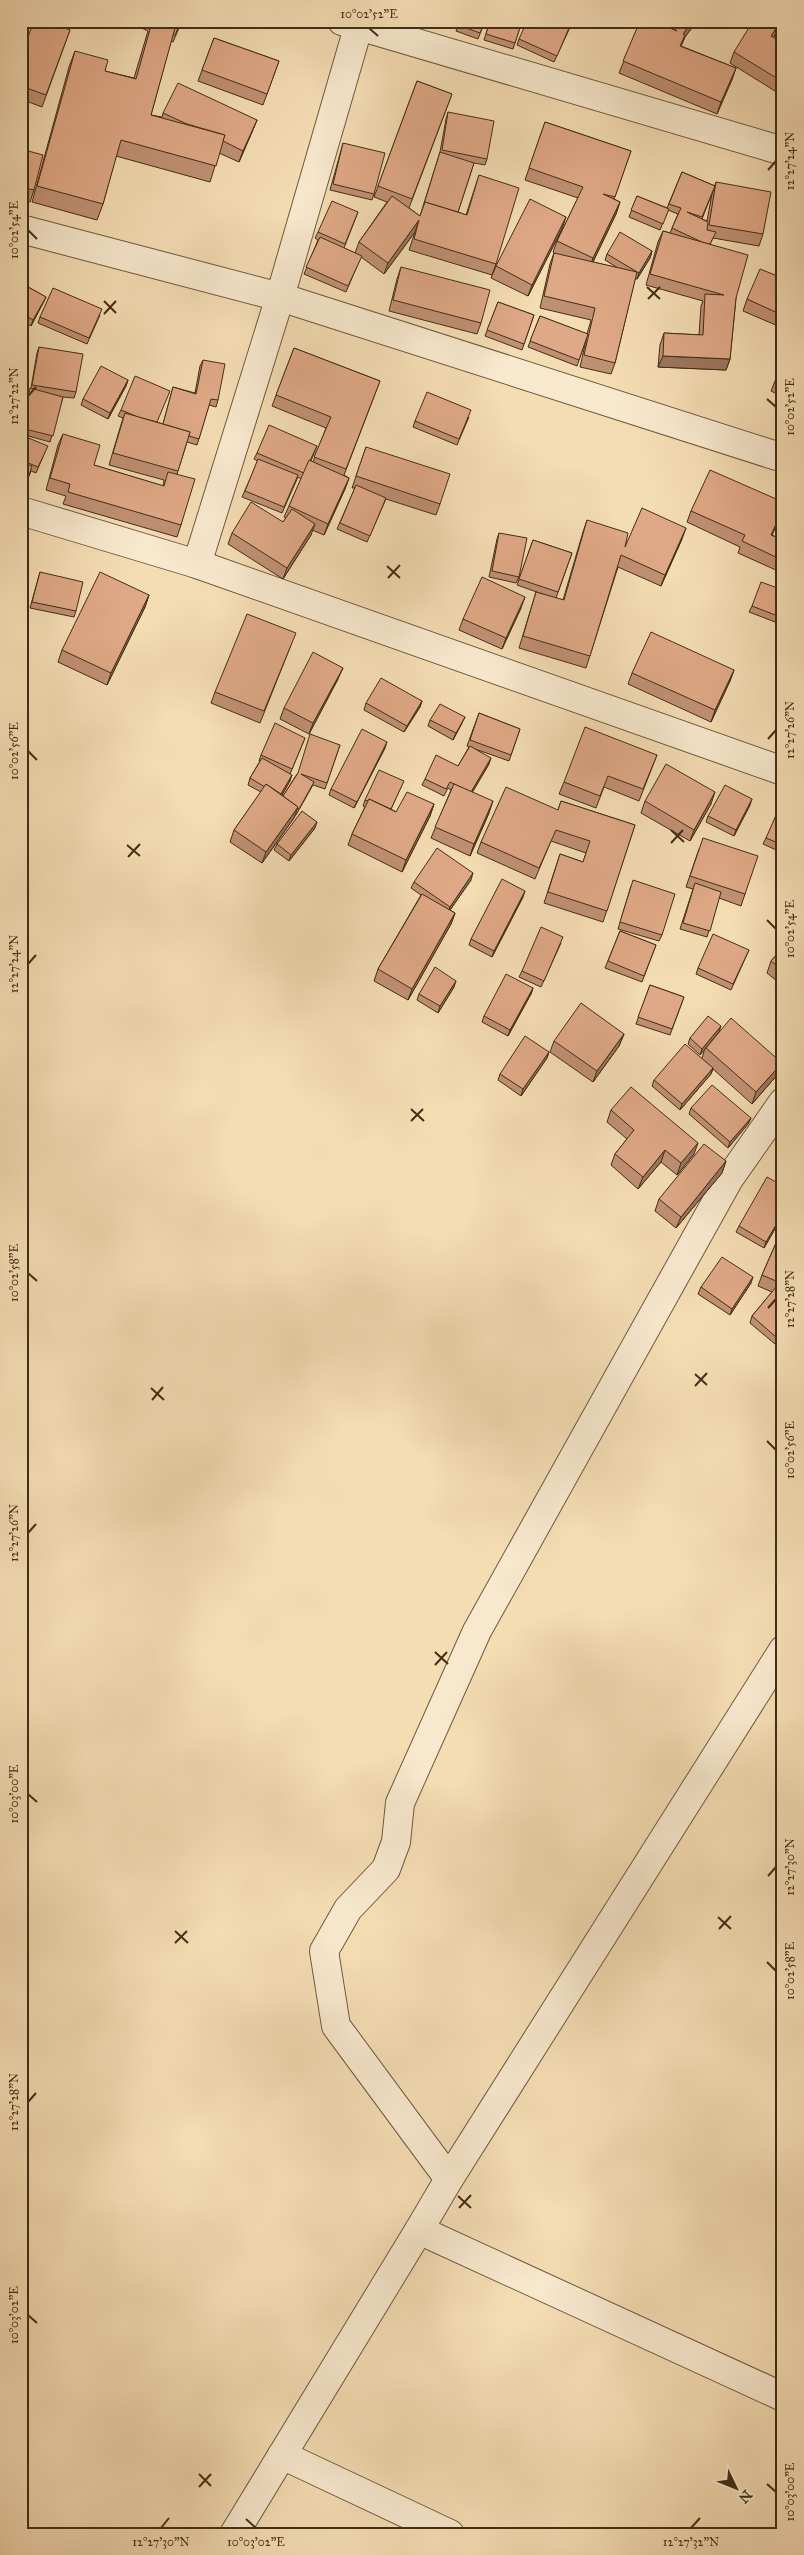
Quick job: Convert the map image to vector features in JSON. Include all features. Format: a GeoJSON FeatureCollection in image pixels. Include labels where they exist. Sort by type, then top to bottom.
{"type":"FeatureCollection","features":[{"type":"Feature","properties":{"kind":"street"},"geometry":{"type":"LineString","coordinates":[[197,564],[280,297],[354,23],[783,152]]}},
{"type":"Feature","properties":{"kind":"street"},"geometry":{"type":"LineString","coordinates":[[21,229],[280,297],[783,458]]}},
{"type":"Feature","properties":{"kind":"street"},"geometry":{"type":"LineString","coordinates":[[21,511],[197,564],[783,771]]}},
{"type":"Feature","properties":{"kind":"street"},"geometry":{"type":"LineString","coordinates":[[448,2179],[336,2026],[324,1950],[348,1909],[386,1869],[396,1842],[400,1803],[478,1631],[729,1179],[783,1102]]}},
{"type":"Feature","properties":{"kind":"street"},"geometry":{"type":"LineString","coordinates":[[234,2534],[448,2179],[783,1650]]}},
{"type":"Feature","properties":{"kind":"street"},"geometry":{"type":"LineString","coordinates":[[419,2230],[783,2397]]}},
{"type":"Feature","properties":{"kind":"street"},"geometry":{"type":"LineString","coordinates":[[282,2455],[450,2534]]}},
{"type":"Feature","properties":{"kind":"building"},"geometry":{"type":"Polygon","coordinates":[[[21,21],[29,21],[21,40],[21,21]]]}},
{"type":"Feature","properties":{"kind":"building"},"geometry":{"type":"Polygon","coordinates":[[[34,21],[47,21],[70,30],[46,95],[21,86],[21,55],[34,21]]]}},
{"type":"Feature","properties":{"kind":"building"},"geometry":{"type":"Polygon","coordinates":[[[143,21],[181,21],[175,35],[173,35],[175,28],[152,22],[151,25],[143,21]]]}},
{"type":"Feature","properties":{"kind":"building"},"geometry":{"type":"Polygon","coordinates":[[[459,21],[485,21],[480,33],[458,25],[459,21]]]}},
{"type":"Feature","properties":{"kind":"building"},"geometry":{"type":"Polygon","coordinates":[[[490,21],[522,21],[515,43],[486,34],[490,21]]]}},
{"type":"Feature","properties":{"kind":"building"},"geometry":{"type":"Polygon","coordinates":[[[527,21],[572,21],[557,56],[519,39],[527,21]]]}},
{"type":"Feature","properties":{"kind":"building"},"geometry":{"type":"Polygon","coordinates":[[[640,21],[652,21],[677,31],[663,21],[692,21],[683,34],[685,35],[680,46],[736,68],[721,102],[623,61],[640,21]]]}},
{"type":"Feature","properties":{"kind":"building"},"geometry":{"type":"Polygon","coordinates":[[[753,21],[781,21],[771,36],[783,43],[783,82],[734,52],[753,21]]]}},
{"type":"Feature","properties":{"kind":"building"},"geometry":{"type":"Polygon","coordinates":[[[152,22],[175,28],[151,115],[225,135],[216,166],[121,140],[103,204],[37,186],[75,51],[108,60],[105,71],[136,79],[152,22]]]}},
{"type":"Feature","properties":{"kind":"building"},"geometry":{"type":"Polygon","coordinates":[[[214,38],[279,61],[267,94],[202,70],[214,38]]]}},
{"type":"Feature","properties":{"kind":"building"},"geometry":{"type":"Polygon","coordinates":[[[417,81],[452,94],[412,199],[378,186],[417,81]]]}},
{"type":"Feature","properties":{"kind":"building"},"geometry":{"type":"Polygon","coordinates":[[[178,83],[257,120],[243,151],[223,141],[225,135],[187,124],[163,113],[178,83]]]}},
{"type":"Feature","properties":{"kind":"building"},"geometry":{"type":"Polygon","coordinates":[[[448,112],[494,121],[487,159],[442,150],[448,112]]]}},
{"type":"Feature","properties":{"kind":"building"},"geometry":{"type":"Polygon","coordinates":[[[545,122],[631,151],[615,197],[603,194],[620,202],[593,258],[557,241],[583,187],[529,168],[545,122]]]}},
{"type":"Feature","properties":{"kind":"building"},"geometry":{"type":"Polygon","coordinates":[[[343,143],[385,153],[374,194],[333,184],[343,143]]]}},
{"type":"Feature","properties":{"kind":"building"},"geometry":{"type":"Polygon","coordinates":[[[21,149],[43,155],[34,190],[21,187],[21,149]]]}},
{"type":"Feature","properties":{"kind":"building"},"geometry":{"type":"Polygon","coordinates":[[[440,152],[474,163],[458,212],[425,202],[424,204],[440,152]]]}},
{"type":"Feature","properties":{"kind":"building"},"geometry":{"type":"Polygon","coordinates":[[[682,172],[715,186],[702,217],[687,212],[708,222],[707,230],[716,232],[710,244],[672,228],[681,208],[669,204],[682,172]]]}},
{"type":"Feature","properties":{"kind":"building"},"geometry":{"type":"Polygon","coordinates":[[[479,175],[519,188],[496,264],[414,239],[419,220],[388,263],[359,242],[392,196],[420,216],[425,202],[467,215],[479,175]]]}},
{"type":"Feature","properties":{"kind":"building"},"geometry":{"type":"Polygon","coordinates":[[[716,182],[771,192],[763,234],[709,225],[716,182]]]}},
{"type":"Feature","properties":{"kind":"building"},"geometry":{"type":"Polygon","coordinates":[[[637,196],[669,209],[663,224],[631,210],[637,196]]]}},
{"type":"Feature","properties":{"kind":"building"},"geometry":{"type":"Polygon","coordinates":[[[530,199],[566,217],[532,285],[496,266],[530,199]]]}},
{"type":"Feature","properties":{"kind":"building"},"geometry":{"type":"Polygon","coordinates":[[[332,201],[358,212],[345,244],[318,232],[332,201]]]}},
{"type":"Feature","properties":{"kind":"building"},"geometry":{"type":"Polygon","coordinates":[[[663,231],[748,255],[736,298],[730,359],[663,356],[664,333],[703,335],[705,294],[724,295],[650,274],[663,231]]]}},
{"type":"Feature","properties":{"kind":"building"},"geometry":{"type":"Polygon","coordinates":[[[620,232],[652,251],[639,273],[607,254],[620,232]]]}},
{"type":"Feature","properties":{"kind":"building"},"geometry":{"type":"Polygon","coordinates":[[[320,237],[362,256],[348,286],[306,267],[320,237]]]}},
{"type":"Feature","properties":{"kind":"building"},"geometry":{"type":"Polygon","coordinates":[[[554,253],[637,272],[615,363],[584,355],[595,308],[544,296],[554,253]]]}},
{"type":"Feature","properties":{"kind":"building"},"geometry":{"type":"Polygon","coordinates":[[[783,257],[782,315],[747,299],[760,269],[775,275],[783,257]]]}},
{"type":"Feature","properties":{"kind":"building"},"geometry":{"type":"Polygon","coordinates":[[[401,267],[490,290],[481,323],[393,300],[401,267]]]}},
{"type":"Feature","properties":{"kind":"building"},"geometry":{"type":"Polygon","coordinates":[[[21,283],[46,297],[33,320],[21,313],[21,283]]]}},
{"type":"Feature","properties":{"kind":"building"},"geometry":{"type":"Polygon","coordinates":[[[53,288],[102,309],[89,338],[40,317],[53,288]]]}},
{"type":"Feature","properties":{"kind":"building"},"geometry":{"type":"Polygon","coordinates":[[[498,302],[534,315],[524,344],[487,330],[498,302]]]}},
{"type":"Feature","properties":{"kind":"building"},"geometry":{"type":"Polygon","coordinates":[[[540,316],[588,334],[579,360],[530,341],[540,316]]]}},
{"type":"Feature","properties":{"kind":"building"},"geometry":{"type":"Polygon","coordinates":[[[39,347],[83,354],[76,392],[32,385],[39,347]]]}},
{"type":"Feature","properties":{"kind":"building"},"geometry":{"type":"Polygon","coordinates":[[[294,348],[380,381],[346,469],[314,457],[331,417],[276,395],[294,348]]]}},
{"type":"Feature","properties":{"kind":"building"},"geometry":{"type":"Polygon","coordinates":[[[203,360],[225,364],[218,400],[211,399],[199,439],[189,436],[190,432],[163,424],[173,387],[196,394],[203,360]]]}},
{"type":"Feature","properties":{"kind":"building"},"geometry":{"type":"Polygon","coordinates":[[[783,363],[783,378],[777,376],[783,363]]]}},
{"type":"Feature","properties":{"kind":"building"},"geometry":{"type":"Polygon","coordinates":[[[101,366],[128,380],[110,413],[83,399],[101,366]]]}},
{"type":"Feature","properties":{"kind":"building"},"geometry":{"type":"Polygon","coordinates":[[[135,376],[170,391],[157,422],[121,410],[135,376]]]}},
{"type":"Feature","properties":{"kind":"building"},"geometry":{"type":"Polygon","coordinates":[[[21,388],[29,392],[21,406],[21,388]]]}},
{"type":"Feature","properties":{"kind":"building"},"geometry":{"type":"Polygon","coordinates":[[[30,388],[63,397],[53,436],[21,428],[21,421],[30,388]]]}},
{"type":"Feature","properties":{"kind":"building"},"geometry":{"type":"Polygon","coordinates":[[[427,392],[471,410],[459,439],[415,421],[427,392]]]}},
{"type":"Feature","properties":{"kind":"building"},"geometry":{"type":"Polygon","coordinates":[[[125,413],[190,432],[178,471],[113,453],[125,413]]]}},
{"type":"Feature","properties":{"kind":"building"},"geometry":{"type":"Polygon","coordinates":[[[269,425],[317,446],[304,473],[257,453],[269,425]]]}},
{"type":"Feature","properties":{"kind":"building"},"geometry":{"type":"Polygon","coordinates":[[[63,434],[100,445],[94,465],[164,486],[168,472],[195,479],[181,525],[68,492],[70,484],[50,478],[63,434]]]}},
{"type":"Feature","properties":{"kind":"building"},"geometry":{"type":"Polygon","coordinates":[[[21,435],[48,446],[38,467],[21,460],[21,435]]]}},
{"type":"Feature","properties":{"kind":"building"},"geometry":{"type":"Polygon","coordinates":[[[366,447],[450,474],[440,504],[356,476],[366,447]]]}},
{"type":"Feature","properties":{"kind":"building"},"geometry":{"type":"Polygon","coordinates":[[[258,459],[298,475],[284,507],[245,491],[258,459]]]}},
{"type":"Feature","properties":{"kind":"building"},"geometry":{"type":"Polygon","coordinates":[[[309,460],[349,478],[328,524],[289,506],[309,460]]]}},
{"type":"Feature","properties":{"kind":"building"},"geometry":{"type":"Polygon","coordinates":[[[21,463],[32,466],[24,490],[21,489],[21,463]]]}},
{"type":"Feature","properties":{"kind":"building"},"geometry":{"type":"Polygon","coordinates":[[[710,470],[783,502],[783,509],[771,535],[783,540],[782,560],[742,541],[745,535],[691,511],[710,470]]]}},
{"type":"Feature","properties":{"kind":"building"},"geometry":{"type":"Polygon","coordinates":[[[356,485],[386,498],[370,536],[340,523],[356,485]]]}},
{"type":"Feature","properties":{"kind":"building"},"geometry":{"type":"Polygon","coordinates":[[[251,502],[283,522],[292,509],[315,524],[287,568],[232,533],[251,502]]]}},
{"type":"Feature","properties":{"kind":"building"},"geometry":{"type":"Polygon","coordinates":[[[642,508],[686,528],[665,575],[621,555],[590,656],[523,636],[536,592],[564,600],[587,520],[628,533],[625,547],[642,508]]]}},
{"type":"Feature","properties":{"kind":"building"},"geometry":{"type":"Polygon","coordinates":[[[499,533],[527,538],[519,577],[492,571],[499,533]]]}},
{"type":"Feature","properties":{"kind":"building"},"geometry":{"type":"Polygon","coordinates":[[[533,540],[572,553],[558,592],[519,579],[533,540]]]}},
{"type":"Feature","properties":{"kind":"building"},"geometry":{"type":"Polygon","coordinates":[[[40,572],[83,582],[76,611],[32,602],[40,572]]]}},
{"type":"Feature","properties":{"kind":"building"},"geometry":{"type":"Polygon","coordinates":[[[100,572],[149,595],[111,673],[62,650],[100,572]]]}},
{"type":"Feature","properties":{"kind":"building"},"geometry":{"type":"Polygon","coordinates":[[[482,577],[525,597],[506,638],[463,619],[482,577]]]}},
{"type":"Feature","properties":{"kind":"building"},"geometry":{"type":"Polygon","coordinates":[[[761,582],[783,590],[783,618],[752,606],[761,582]]]}},
{"type":"Feature","properties":{"kind":"building"},"geometry":{"type":"Polygon","coordinates":[[[247,614],[296,633],[264,711],[215,692],[247,614]]]}},
{"type":"Feature","properties":{"kind":"building"},"geometry":{"type":"Polygon","coordinates":[[[651,632],[734,670],[715,710],[632,673],[651,632]]]}},
{"type":"Feature","properties":{"kind":"building"},"geometry":{"type":"Polygon","coordinates":[[[313,652],[343,668],[313,723],[284,708],[313,652]]]}},
{"type":"Feature","properties":{"kind":"building"},"geometry":{"type":"Polygon","coordinates":[[[381,678],[422,701],[407,726],[366,703],[381,678]]]}},
{"type":"Feature","properties":{"kind":"building"},"geometry":{"type":"Polygon","coordinates":[[[440,704],[465,717],[456,733],[430,720],[440,704]]]}},
{"type":"Feature","properties":{"kind":"building"},"geometry":{"type":"Polygon","coordinates":[[[479,713],[520,729],[511,755],[470,740],[479,713]]]}},
{"type":"Feature","properties":{"kind":"building"},"geometry":{"type":"Polygon","coordinates":[[[275,723],[305,738],[292,769],[261,755],[275,723]]]}},
{"type":"Feature","properties":{"kind":"building"},"geometry":{"type":"Polygon","coordinates":[[[585,727],[657,755],[643,789],[608,776],[600,796],[564,782],[585,727]]]}},
{"type":"Feature","properties":{"kind":"building"},"geometry":{"type":"Polygon","coordinates":[[[362,729],[387,742],[357,802],[331,789],[362,729]]]}},
{"type":"Feature","properties":{"kind":"building"},"geometry":{"type":"Polygon","coordinates":[[[310,734],[340,745],[327,783],[301,774],[314,782],[299,809],[283,796],[298,773],[310,734]]]}},
{"type":"Feature","properties":{"kind":"building"},"geometry":{"type":"Polygon","coordinates":[[[470,746],[491,758],[471,792],[450,782],[446,789],[425,779],[436,755],[458,766],[470,746]]]}},
{"type":"Feature","properties":{"kind":"building"},"geometry":{"type":"Polygon","coordinates":[[[262,758],[292,775],[281,794],[266,784],[265,787],[250,778],[262,758]]]}},
{"type":"Feature","properties":{"kind":"building"},"geometry":{"type":"Polygon","coordinates":[[[666,764],[715,792],[694,830],[645,801],[666,764]]]}},
{"type":"Feature","properties":{"kind":"building"},"geometry":{"type":"Polygon","coordinates":[[[379,770],[404,781],[391,809],[369,799],[368,801],[365,800],[379,770]]]}},
{"type":"Feature","properties":{"kind":"building"},"geometry":{"type":"Polygon","coordinates":[[[266,784],[298,807],[266,852],[234,830],[266,784]]]}},
{"type":"Feature","properties":{"kind":"building"},"geometry":{"type":"Polygon","coordinates":[[[454,784],[493,801],[474,844],[435,827],[454,784]]]}},
{"type":"Feature","properties":{"kind":"building"},"geometry":{"type":"Polygon","coordinates":[[[725,785],[752,799],[736,830],[708,816],[725,785]]]}},
{"type":"Feature","properties":{"kind":"building"},"geometry":{"type":"Polygon","coordinates":[[[506,787],[558,810],[561,801],[635,825],[607,911],[548,892],[560,854],[583,862],[590,841],[556,830],[539,868],[481,842],[506,787]]]}},
{"type":"Feature","properties":{"kind":"building"},"geometry":{"type":"Polygon","coordinates":[[[407,792],[434,804],[406,860],[352,834],[369,799],[396,812],[407,792]]]}},
{"type":"Feature","properties":{"kind":"building"},"geometry":{"type":"Polygon","coordinates":[[[780,806],[783,807],[783,845],[766,838],[780,806]]]}},
{"type":"Feature","properties":{"kind":"building"},"geometry":{"type":"Polygon","coordinates":[[[302,811],[317,822],[291,855],[277,844],[302,811]]]}},
{"type":"Feature","properties":{"kind":"building"},"geometry":{"type":"Polygon","coordinates":[[[703,838],[758,856],[745,894],[690,876],[703,838]]]}},
{"type":"Feature","properties":{"kind":"building"},"geometry":{"type":"Polygon","coordinates":[[[437,848],[473,873],[450,907],[414,882],[437,848]]]}},
{"type":"Feature","properties":{"kind":"building"},"geometry":{"type":"Polygon","coordinates":[[[502,879],[525,891],[494,951],[471,939],[502,879]]]}},
{"type":"Feature","properties":{"kind":"building"},"geometry":{"type":"Polygon","coordinates":[[[633,880],[675,894],[662,935],[620,922],[633,880]]]}},
{"type":"Feature","properties":{"kind":"building"},"geometry":{"type":"Polygon","coordinates":[[[695,883],[721,892],[710,931],[683,923],[695,883]]]}},
{"type":"Feature","properties":{"kind":"building"},"geometry":{"type":"Polygon","coordinates":[[[422,894],[455,913],[412,989],[378,969],[422,894]]]}},
{"type":"Feature","properties":{"kind":"building"},"geometry":{"type":"Polygon","coordinates":[[[541,927],[563,937],[544,981],[522,971],[541,927]]]}},
{"type":"Feature","properties":{"kind":"building"},"geometry":{"type":"Polygon","coordinates":[[[620,931],[656,945],[644,976],[608,961],[620,931]]]}},
{"type":"Feature","properties":{"kind":"building"},"geometry":{"type":"Polygon","coordinates":[[[713,934],[749,950],[733,984],[698,968],[713,934]]]}},
{"type":"Feature","properties":{"kind":"building"},"geometry":{"type":"Polygon","coordinates":[[[783,947],[783,971],[771,961],[783,947]]]}},
{"type":"Feature","properties":{"kind":"building"},"geometry":{"type":"Polygon","coordinates":[[[435,967],[456,981],[440,1006],[419,994],[435,967]]]}},
{"type":"Feature","properties":{"kind":"building"},"geometry":{"type":"Polygon","coordinates":[[[506,974],[533,988],[510,1030],[484,1016],[506,974]]]}},
{"type":"Feature","properties":{"kind":"building"},"geometry":{"type":"Polygon","coordinates":[[[650,985],[684,997],[672,1029],[638,1017],[650,985]]]}},
{"type":"Feature","properties":{"kind":"building"},"geometry":{"type":"Polygon","coordinates":[[[581,1003],[624,1034],[597,1071],[554,1041],[581,1003]]]}},
{"type":"Feature","properties":{"kind":"building"},"geometry":{"type":"Polygon","coordinates":[[[708,1016],[721,1026],[702,1049],[690,1038],[708,1016]]]}},
{"type":"Feature","properties":{"kind":"building"},"geometry":{"type":"Polygon","coordinates":[[[731,1018],[782,1063],[756,1092],[706,1048],[731,1018]]]}},
{"type":"Feature","properties":{"kind":"building"},"geometry":{"type":"Polygon","coordinates":[[[525,1036],[549,1052],[523,1089],[500,1074],[525,1036]]]}},
{"type":"Feature","properties":{"kind":"building"},"geometry":{"type":"Polygon","coordinates":[[[685,1044],[713,1068],[682,1104],[654,1080],[685,1044]]]}},
{"type":"Feature","properties":{"kind":"building"},"geometry":{"type":"Polygon","coordinates":[[[712,1085],[751,1118],[730,1142],[691,1108],[712,1085]]]}},
{"type":"Feature","properties":{"kind":"building"},"geometry":{"type":"Polygon","coordinates":[[[631,1087],[698,1143],[681,1163],[665,1150],[643,1177],[615,1154],[634,1130],[611,1110],[631,1087]]]}},
{"type":"Feature","properties":{"kind":"building"},"geometry":{"type":"Polygon","coordinates":[[[704,1144],[726,1161],[681,1217],[659,1199],[704,1144]]]}},
{"type":"Feature","properties":{"kind":"building"},"geometry":{"type":"Polygon","coordinates":[[[767,1177],[783,1186],[783,1213],[766,1242],[739,1226],[767,1177]]]}},
{"type":"Feature","properties":{"kind":"building"},"geometry":{"type":"Polygon","coordinates":[[[783,1227],[783,1284],[762,1275],[783,1227]]]}},
{"type":"Feature","properties":{"kind":"building"},"geometry":{"type":"Polygon","coordinates":[[[722,1257],[753,1277],[732,1309],[701,1287],[722,1257]]]}},
{"type":"Feature","properties":{"kind":"building"},"geometry":{"type":"Polygon","coordinates":[[[776,1287],[783,1292],[783,1331],[777,1338],[752,1316],[776,1287]]]}}]}
